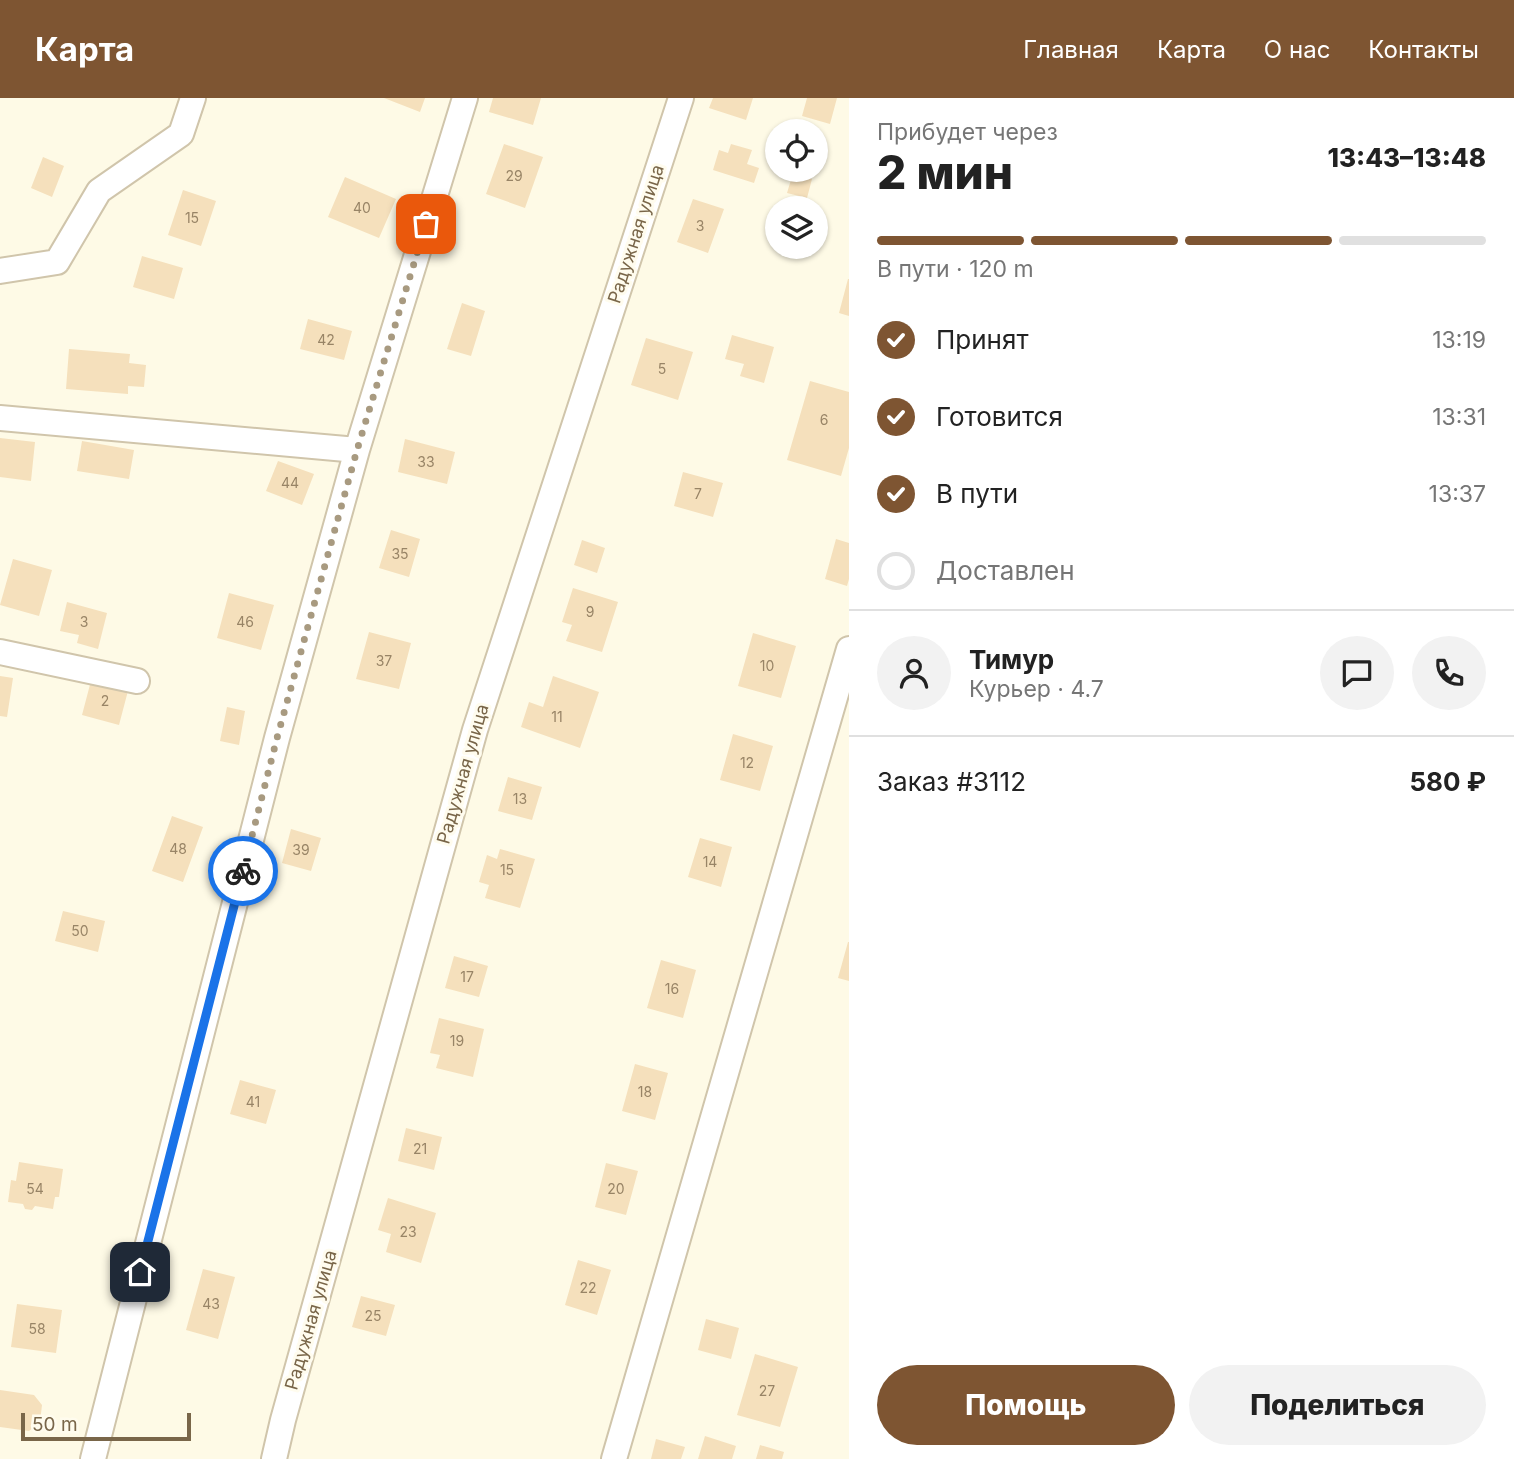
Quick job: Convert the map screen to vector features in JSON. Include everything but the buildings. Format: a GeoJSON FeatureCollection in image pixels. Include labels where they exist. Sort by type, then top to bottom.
{"type":"FeatureCollection","features":[{"type":"Feature","properties":{"kind":"street"},"geometry":{"type":"LineString","coordinates":[[0,271],[57,262],[99,191],[181,134],[193,98]]}},
{"type":"Feature","properties":{"kind":"street"},"geometry":{"type":"LineString","coordinates":[[93,1459],[273,751],[357,450],[465,98]]}},
{"type":"Feature","properties":{"kind":"street","name":"Радужная улица"},"geometry":{"type":"LineString","coordinates":[[274,1459],[475,730],[681,98]]}},
{"type":"Feature","properties":{"kind":"street"},"geometry":{"type":"LineString","coordinates":[[0,418],[357,450]]}},
{"type":"Feature","properties":{"kind":"street"},"geometry":{"type":"LineString","coordinates":[[614,1459],[849,649]]}},
{"type":"Feature","properties":{"kind":"street"},"geometry":{"type":"LineString","coordinates":[[0,652],[136,681]]}},
{"type":"Feature","properties":{"kind":"way so far"},"geometry":{"type":"LineString","coordinates":[[243,871],[357,450],[426,224]]}},
{"type":"Feature","properties":{"kind":"route"},"geometry":{"type":"LineString","coordinates":[[140,1272],[243,871]]}}]}
